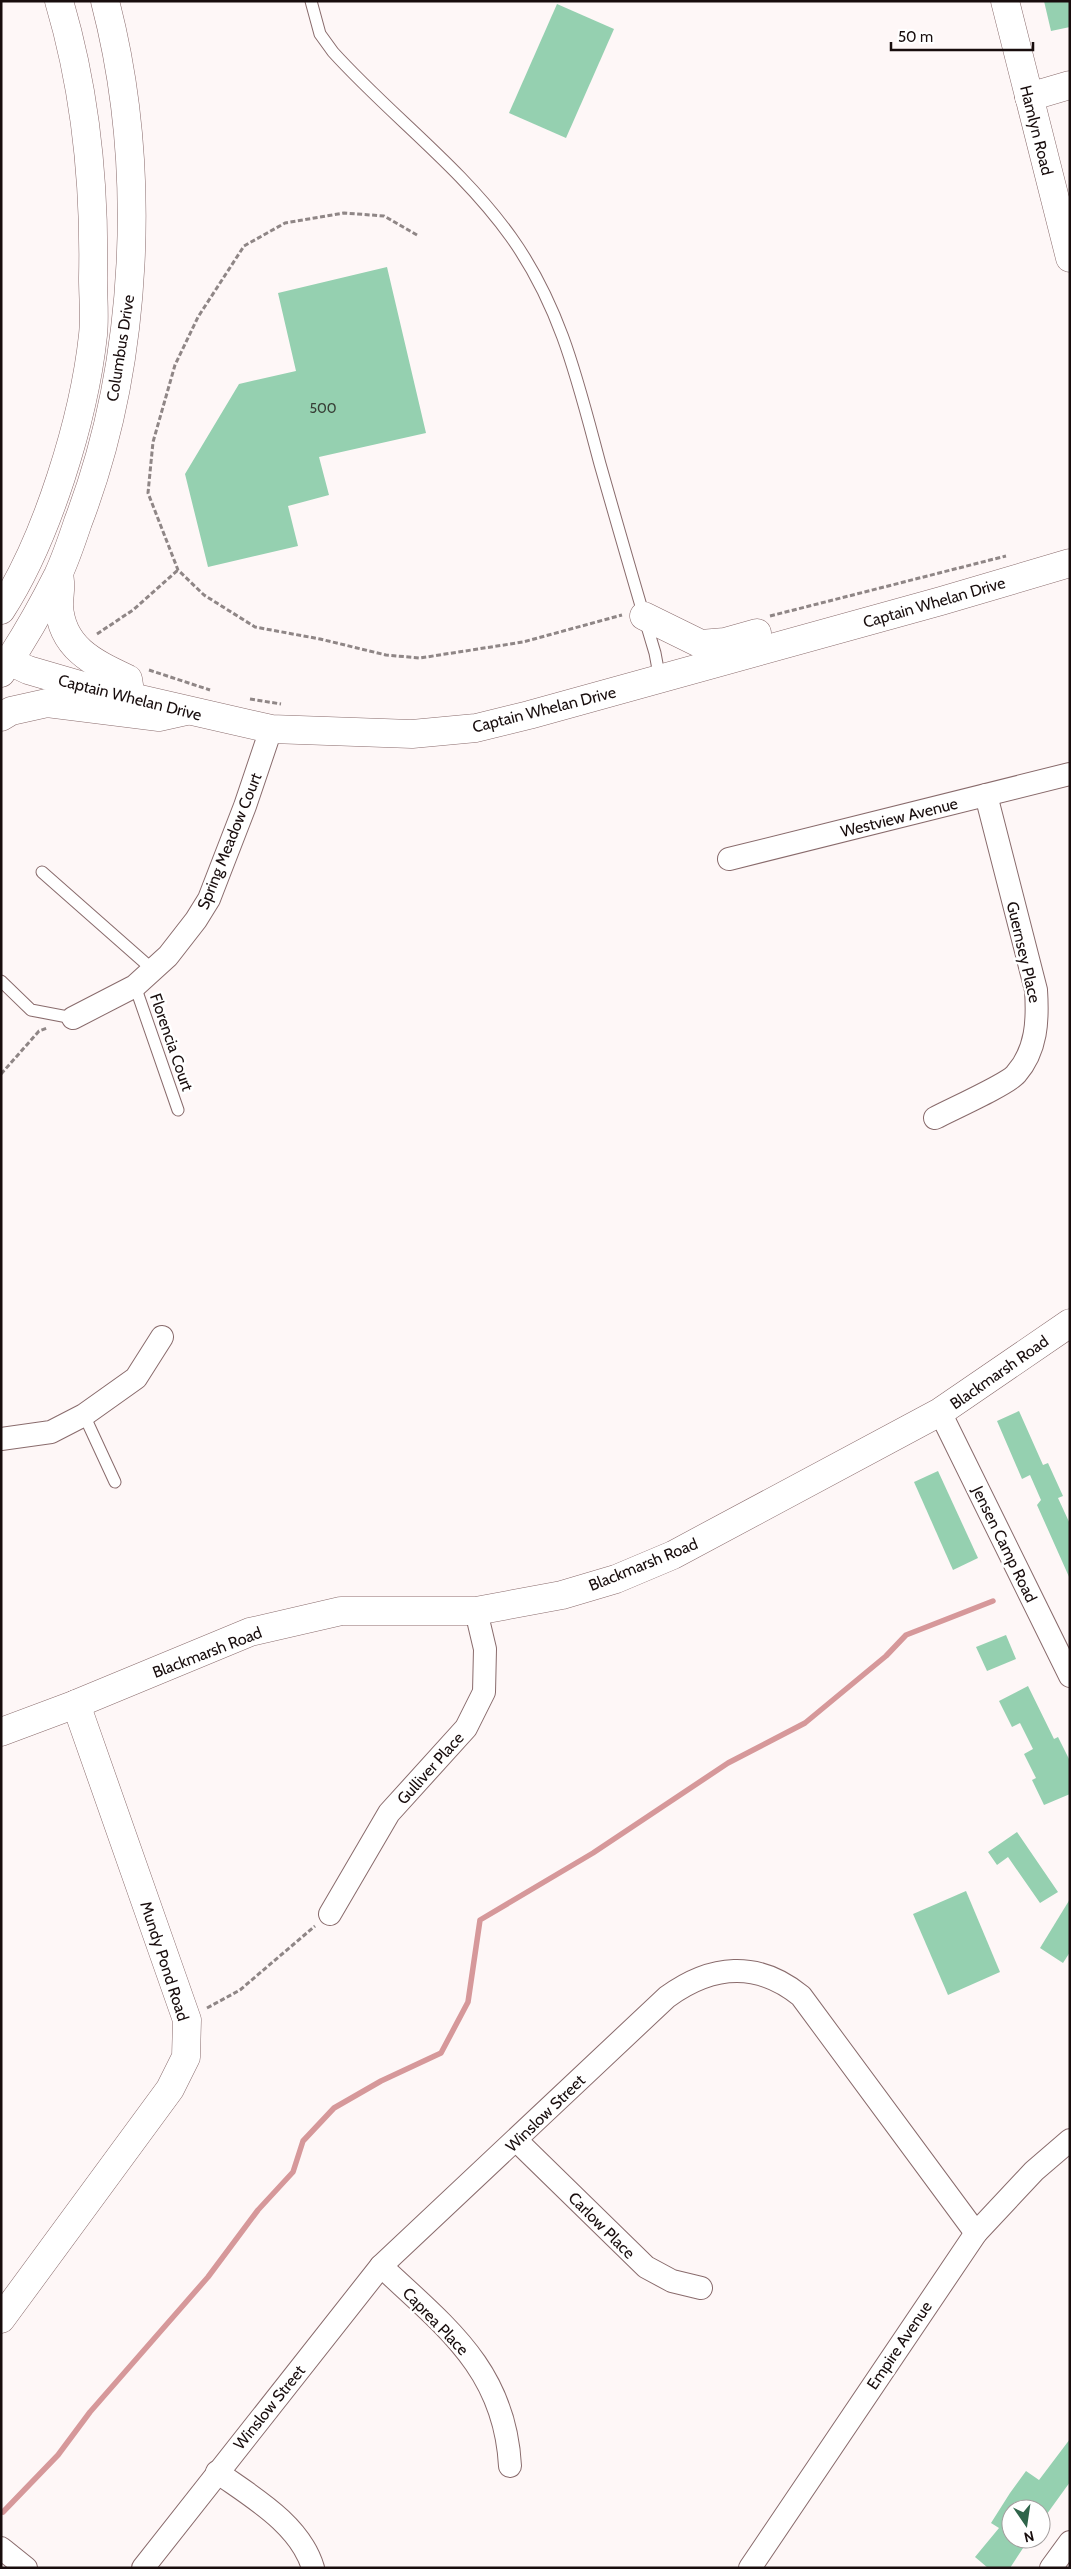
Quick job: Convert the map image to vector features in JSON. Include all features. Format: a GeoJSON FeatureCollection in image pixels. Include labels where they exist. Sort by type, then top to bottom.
{"type":"FeatureCollection","features":[{"type":"Feature","properties":{"kind":"main road","name":"Columbus Drive"},"geometry":{"type":"LineString","coordinates":[[1,610],[27,563],[48,513],[82,397],[93,333],[94,220],[86,124],[77,68],[59,1]]}},
{"type":"Feature","properties":{"kind":"main road","name":"Columbus Drive"},"geometry":{"type":"LineString","coordinates":[[4,664],[59,574],[90,493],[103,448],[118,373],[129,295],[130,176],[118,60],[105,1]]}},
{"type":"Feature","properties":{"kind":"main road","name":"Hamlyn Road"},"geometry":{"type":"LineString","coordinates":[[1005,1],[1029,97],[1063,206],[1070,258]]}},
{"type":"Feature","properties":{"kind":"main road"},"geometry":{"type":"LineString","coordinates":[[1029,97],[1070,85]]}},
{"type":"Feature","properties":{"kind":"main road"},"geometry":{"type":"LineString","coordinates":[[1010,567],[1070,551]]}},
{"type":"Feature","properties":{"kind":"main road","name":"Captain Whelan Drive"},"geometry":{"type":"LineString","coordinates":[[4,664],[132,698],[271,729],[412,734],[476,728],[660,680],[941,601],[1010,567],[1070,563]]}},
{"type":"Feature","properties":{"kind":"main road"},"geometry":{"type":"LineString","coordinates":[[1010,567],[1070,578]]}},
{"type":"Feature","properties":{"kind":"main road"},"geometry":{"type":"LineString","coordinates":[[59,574],[62,586],[59,605],[69,641],[91,662],[128,679],[132,698]]}},
{"type":"Feature","properties":{"kind":"main road"},"geometry":{"type":"LineString","coordinates":[[643,613],[687,639],[708,644],[725,642],[919,591],[941,601]]}},
{"type":"Feature","properties":{"kind":"main road"},"geometry":{"type":"LineString","coordinates":[[1,717],[11,711],[47,703],[159,717],[186,711]]}},
{"type":"Feature","properties":{"kind":"main road","name":"Blackmarsh Road"},"geometry":{"type":"LineString","coordinates":[[1,1732],[76,1704],[250,1632],[341,1611],[476,1611],[562,1596],[616,1579],[673,1555],[940,1412],[1070,1323]]}},
{"type":"Feature","properties":{"kind":"main road","name":"Mundy Pond Road"},"geometry":{"type":"LineString","coordinates":[[1,2319],[170,2089],[186,2057],[187,2020],[76,1704]]}},
{"type":"Feature","properties":{"kind":"street","name":"Spring Meadow Court"},"geometry":{"type":"LineString","coordinates":[[73,1018],[135,986],[168,956],[182,940],[209,899],[245,806],[271,729]]}},
{"type":"Feature","properties":{"kind":"street","name":"Westview Avenue"},"geometry":{"type":"LineString","coordinates":[[729,859],[1070,774]]}},
{"type":"Feature","properties":{"kind":"street","name":"Guernsey Place"},"geometry":{"type":"LineString","coordinates":[[935,1118],[1015,1076],[1035,1038],[1038,1014],[1036,990],[986,795]]}},
{"type":"Feature","properties":{"kind":"street"},"geometry":{"type":"LineString","coordinates":[[1,1439],[52,1432],[84,1415],[136,1378],[162,1337]]}},
{"type":"Feature","properties":{"kind":"street","name":"Jensen Camp Road"},"geometry":{"type":"LineString","coordinates":[[940,1412],[1070,1676]]}},
{"type":"Feature","properties":{"kind":"street","name":"Gulliver Place"},"geometry":{"type":"LineString","coordinates":[[330,1914],[389,1813],[466,1728],[484,1692],[485,1649],[476,1611]]}},
{"type":"Feature","properties":{"kind":"street","name":"Winslow Street"},"geometry":{"type":"LineString","coordinates":[[143,2568],[381,2266],[679,1989],[705,1975],[720,1972],[757,1973],[778,1980],[791,1987],[809,2005],[976,2233]]}},
{"type":"Feature","properties":{"kind":"street","name":"Carlow Place"},"geometry":{"type":"LineString","coordinates":[[516,2140],[646,2267],[672,2281],[701,2288]]}},
{"type":"Feature","properties":{"kind":"street","name":"Empire Avenue"},"geometry":{"type":"LineString","coordinates":[[750,2568],[976,2233],[1034,2171],[1070,2140]]}},
{"type":"Feature","properties":{"kind":"street","name":"Caprea Place"},"geometry":{"type":"LineString","coordinates":[[381,2266],[455,2336],[473,2359],[501,2409],[507,2435],[510,2466]]}},
{"type":"Feature","properties":{"kind":"street"},"geometry":{"type":"LineString","coordinates":[[217,2472],[290,2529],[306,2551],[313,2568]]}},
{"type":"Feature","properties":{"kind":"street"},"geometry":{"type":"LineString","coordinates":[[1051,2568],[1070,2542]]}},
{"type":"Feature","properties":{"kind":"street"},"geometry":{"type":"LineString","coordinates":[[1,2548],[26,2568]]}},
{"type":"Feature","properties":{"kind":"lane"},"geometry":{"type":"LineString","coordinates":[[311,1],[320,34],[333,52],[471,187],[511,237],[534,272],[556,314],[571,358],[655,653],[660,680]]}},
{"type":"Feature","properties":{"kind":"lane"},"geometry":{"type":"LineString","coordinates":[[42,872],[152,969]]}},
{"type":"Feature","properties":{"kind":"lane"},"geometry":{"type":"LineString","coordinates":[[1,981],[30,1010],[73,1018]]}},
{"type":"Feature","properties":{"kind":"lane","name":"Florencia Court"},"geometry":{"type":"LineString","coordinates":[[135,986],[178,1110]]}},
{"type":"Feature","properties":{"kind":"lane"},"geometry":{"type":"LineString","coordinates":[[84,1415],[115,1482]]}},
{"type":"Feature","properties":{"kind":"path"},"geometry":{"type":"LineString","coordinates":[[417,235],[384,216],[344,213],[285,223],[244,246],[198,317],[175,365],[153,442],[148,494],[178,570],[204,595],[255,628],[320,639],[386,655],[420,658],[523,642],[643,613]]}},
{"type":"Feature","properties":{"kind":"path"},"geometry":{"type":"LineString","coordinates":[[769,616],[1010,567]]}},
{"type":"Feature","properties":{"kind":"path"},"geometry":{"type":"LineString","coordinates":[[93,636],[122,619],[178,570]]}},
{"type":"Feature","properties":{"kind":"path"},"geometry":{"type":"LineString","coordinates":[[142,667],[212,690]]}},
{"type":"Feature","properties":{"kind":"path"},"geometry":{"type":"LineString","coordinates":[[241,697],[289,705]]}},
{"type":"Feature","properties":{"kind":"path"},"geometry":{"type":"LineString","coordinates":[[1,1074],[39,1031],[73,1018]]}},
{"type":"Feature","properties":{"kind":"path"},"geometry":{"type":"LineString","coordinates":[[187,2020],[240,1990],[330,1914]]}},
{"type":"Feature","properties":{"kind":"building"},"geometry":{"type":"Polygon","coordinates":[[[1044,1],[1070,1],[1070,27],[1051,31],[1044,1]]]}},
{"type":"Feature","properties":{"kind":"building"},"geometry":{"type":"Polygon","coordinates":[[[557,4],[614,29],[566,138],[509,113],[557,4]]]}},
{"type":"Feature","properties":{"kind":"building"},"geometry":{"type":"Polygon","coordinates":[[[387,267],[426,433],[319,457],[329,495],[288,506],[298,546],[208,567],[185,474],[239,384],[296,371],[278,293],[387,267]]]}},
{"type":"Feature","properties":{"kind":"building"},"geometry":{"type":"Polygon","coordinates":[[[1019,1411],[1043,1465],[1048,1463],[1063,1496],[1058,1498],[1070,1524],[1070,1579],[1037,1505],[1041,1500],[1030,1475],[1022,1479],[997,1421],[1019,1411]]]}},
{"type":"Feature","properties":{"kind":"building"},"geometry":{"type":"Polygon","coordinates":[[[938,1471],[978,1558],[953,1570],[914,1482],[938,1471]]]}},
{"type":"Feature","properties":{"kind":"building"},"geometry":{"type":"Polygon","coordinates":[[[1006,1635],[1016,1659],[987,1671],[976,1647],[1006,1635]]]}},
{"type":"Feature","properties":{"kind":"building"},"geometry":{"type":"Polygon","coordinates":[[[1028,1686],[1054,1739],[1058,1737],[1070,1761],[1070,1794],[1044,1805],[1032,1780],[1036,1778],[1024,1754],[1033,1749],[1020,1723],[1012,1727],[999,1701],[1028,1686]]]}},
{"type":"Feature","properties":{"kind":"building"},"geometry":{"type":"Polygon","coordinates":[[[1017,1832],[1058,1892],[1040,1903],[1008,1857],[997,1865],[988,1852],[1017,1832]]]}},
{"type":"Feature","properties":{"kind":"building"},"geometry":{"type":"Polygon","coordinates":[[[966,1891],[1000,1972],[948,1995],[913,1914],[966,1891]]]}},
{"type":"Feature","properties":{"kind":"building"},"geometry":{"type":"Polygon","coordinates":[[[1070,1899],[1070,1952],[1063,1963],[1040,1948],[1070,1899]]]}},
{"type":"Feature","properties":{"kind":"building"},"geometry":{"type":"Polygon","coordinates":[[[1070,2439],[1070,2482],[1051,2508],[1051,2499],[1006,2499],[1026,2471],[1039,2480],[1070,2439]]]}},
{"type":"Feature","properties":{"kind":"building"},"geometry":{"type":"Polygon","coordinates":[[[1001,2507],[1001,2549],[1022,2549],[1010,2568],[988,2568],[975,2557],[999,2528],[991,2523],[1001,2507]]]}},
{"type":"Feature","properties":{"kind":"waterway"},"geometry":{"type":"LineString","coordinates":[[3,2512],[58,2455],[90,2412],[208,2277],[258,2210],[293,2172],[303,2141],[334,2108],[381,2081],[441,2053],[468,2002],[480,1920],[593,1853],[728,1763],[805,1723],[886,1656],[906,1635],[993,1601]]}}]}
